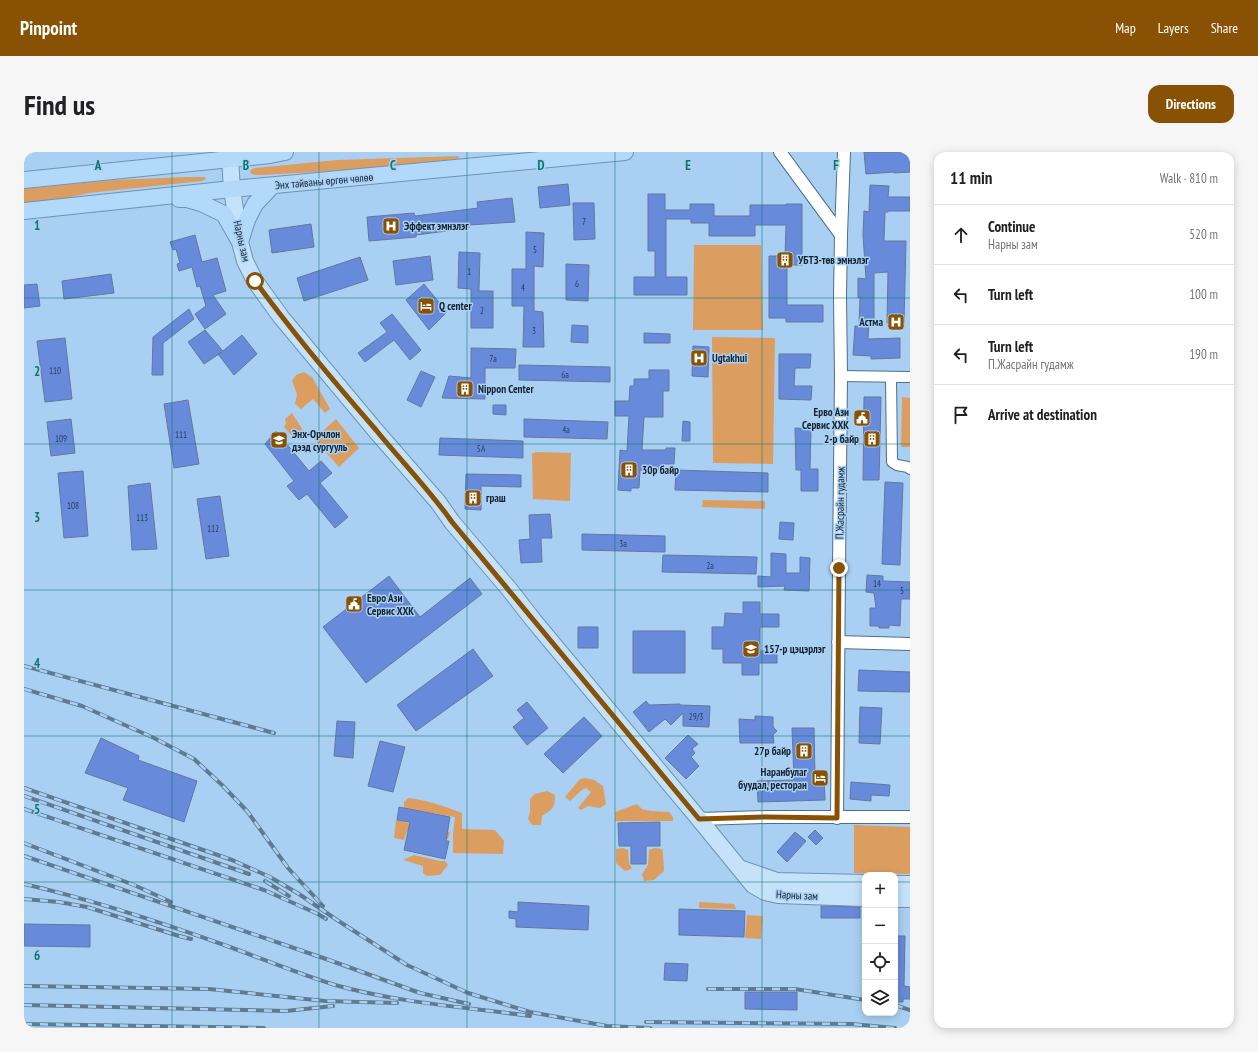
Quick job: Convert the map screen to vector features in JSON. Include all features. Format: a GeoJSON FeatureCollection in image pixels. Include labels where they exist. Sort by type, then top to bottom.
{"type":"FeatureCollection","features":[{"type":"Feature","properties":{"kind":"highway"},"geometry":{"type":"LineString","coordinates":[[170,164],[189,157],[196,152]]}},
{"type":"Feature","properties":{"kind":"highway","name":"Энх тайваны өргөн чөлөө"},"geometry":{"type":"LineString","coordinates":[[24,211],[232,189],[625,152]]}},
{"type":"Feature","properties":{"kind":"highway"},"geometry":{"type":"LineString","coordinates":[[24,180],[170,164],[230,155],[273,153]]}},
{"type":"Feature","properties":{"kind":"highway"},"geometry":{"type":"LineString","coordinates":[[240,242],[247,220],[255,204],[272,186]]}},
{"type":"Feature","properties":{"kind":"highway"},"geometry":{"type":"LineString","coordinates":[[124,201],[187,199],[200,203],[224,214],[240,242]]}},
{"type":"Feature","properties":{"kind":"main road","name":"Нарны зам"},"geometry":{"type":"LineString","coordinates":[[230,155],[232,189],[240,242],[245,261],[255,281],[281,317],[376,431],[438,502],[452,522],[753,885],[764,892],[778,895],[862,898]]}},
{"type":"Feature","properties":{"kind":"main road","name":"Нарны зам"},"geometry":{"type":"LineString","coordinates":[[739,868],[777,881],[862,883]]}},
{"type":"Feature","properties":{"kind":"main road"},"geometry":{"type":"LineString","coordinates":[[898,884],[910,884]]}},
{"type":"Feature","properties":{"kind":"main road"},"geometry":{"type":"LineString","coordinates":[[898,899],[910,899]]}},
{"type":"Feature","properties":{"kind":"street"},"geometry":{"type":"LineString","coordinates":[[780,152],[841,235]]}},
{"type":"Feature","properties":{"kind":"street","name":"П.Жасрайн гудамж"},"geometry":{"type":"LineString","coordinates":[[837,818],[842,376],[841,235],[844,152]]}},
{"type":"Feature","properties":{"kind":"street"},"geometry":{"type":"LineString","coordinates":[[842,376],[910,377]]}},
{"type":"Feature","properties":{"kind":"street"},"geometry":{"type":"LineString","coordinates":[[891,377],[892,462],[897,465],[908,467],[910,470]]}},
{"type":"Feature","properties":{"kind":"street"},"geometry":{"type":"LineString","coordinates":[[838,642],[910,644]]}},
{"type":"Feature","properties":{"kind":"street"},"geometry":{"type":"LineString","coordinates":[[699,819],[766,817],[910,817]]}},
{"type":"Feature","properties":{"kind":"shaded area"},"geometry":{"type":"Polygon","coordinates":[[[460,157],[457,159],[347,170],[260,175],[254,175],[250,172],[255,168],[337,160],[460,157]]]}},
{"type":"Feature","properties":{"kind":"shaded area"},"geometry":{"type":"Polygon","coordinates":[[[205,177],[206,179],[202,181],[89,193],[52,201],[24,204],[24,189],[114,180],[205,177]]]}},
{"type":"Feature","properties":{"kind":"shaded area"},"geometry":{"type":"Polygon","coordinates":[[[694,245],[761,245],[763,330],[693,330],[694,245]]]}},
{"type":"Feature","properties":{"kind":"shaded area"},"geometry":{"type":"Polygon","coordinates":[[[712,337],[775,338],[773,464],[713,463],[712,337]]]}},
{"type":"Feature","properties":{"kind":"shaded area"},"geometry":{"type":"Polygon","coordinates":[[[304,372],[312,377],[330,409],[325,413],[313,399],[301,409],[295,404],[297,394],[292,381],[296,375],[304,372]]]}},
{"type":"Feature","properties":{"kind":"shaded area"},"geometry":{"type":"Polygon","coordinates":[[[902,397],[910,398],[910,447],[901,447],[902,397]]]}},
{"type":"Feature","properties":{"kind":"shaded area"},"geometry":{"type":"Polygon","coordinates":[[[292,413],[304,432],[295,439],[284,427],[286,423],[285,419],[292,413]]]}},
{"type":"Feature","properties":{"kind":"shaded area"},"geometry":{"type":"Polygon","coordinates":[[[336,419],[359,448],[339,467],[314,439],[336,419]]]}},
{"type":"Feature","properties":{"kind":"shaded area"},"geometry":{"type":"Polygon","coordinates":[[[532,453],[571,453],[570,501],[533,499],[532,453]]]}},
{"type":"Feature","properties":{"kind":"shaded area"},"geometry":{"type":"Polygon","coordinates":[[[703,500],[765,501],[765,509],[702,507],[703,500]]]}},
{"type":"Feature","properties":{"kind":"shaded area"},"geometry":{"type":"Polygon","coordinates":[[[585,778],[594,780],[603,786],[606,804],[600,808],[588,806],[581,810],[578,808],[591,792],[586,788],[570,801],[565,797],[580,779],[585,778]]]}},
{"type":"Feature","properties":{"kind":"shaded area"},"geometry":{"type":"Polygon","coordinates":[[[547,791],[555,795],[554,806],[542,816],[541,825],[532,825],[528,819],[530,812],[530,799],[535,794],[547,791]]]}},
{"type":"Feature","properties":{"kind":"shaded area"},"geometry":{"type":"Polygon","coordinates":[[[408,798],[422,800],[462,813],[462,829],[495,830],[504,841],[503,854],[453,853],[455,817],[404,808],[404,802],[408,798]]]}},
{"type":"Feature","properties":{"kind":"shaded area"},"geometry":{"type":"Polygon","coordinates":[[[637,804],[642,809],[669,812],[673,817],[673,821],[615,821],[615,812],[637,804]]]}},
{"type":"Feature","properties":{"kind":"shaded area"},"geometry":{"type":"Polygon","coordinates":[[[396,820],[450,832],[448,839],[407,831],[404,840],[394,838],[396,820]]]}},
{"type":"Feature","properties":{"kind":"shaded area"},"geometry":{"type":"Polygon","coordinates":[[[854,825],[910,827],[910,874],[898,874],[898,872],[854,873],[854,825]]]}},
{"type":"Feature","properties":{"kind":"shaded area"},"geometry":{"type":"Polygon","coordinates":[[[623,848],[628,850],[629,863],[632,868],[625,871],[616,863],[616,849],[623,848]]]}},
{"type":"Feature","properties":{"kind":"shaded area"},"geometry":{"type":"Polygon","coordinates":[[[655,848],[662,849],[664,871],[654,880],[644,881],[642,874],[648,865],[649,850],[655,848]]]}},
{"type":"Feature","properties":{"kind":"shaded area"},"geometry":{"type":"Polygon","coordinates":[[[414,855],[445,861],[448,865],[440,875],[427,876],[423,873],[423,866],[403,860],[414,855]]]}},
{"type":"Feature","properties":{"kind":"shaded area"},"geometry":{"type":"Polygon","coordinates":[[[699,902],[734,904],[736,909],[699,908],[699,902]]]}},
{"type":"Feature","properties":{"kind":"shaded area"},"geometry":{"type":"Polygon","coordinates":[[[747,915],[763,916],[761,939],[745,938],[747,915]]]}},
{"type":"Feature","properties":{"kind":"building"},"geometry":{"type":"Polygon","coordinates":[[[864,152],[910,152],[910,172],[866,174],[864,152]]]}},
{"type":"Feature","properties":{"kind":"building"},"geometry":{"type":"Polygon","coordinates":[[[568,184],[570,205],[540,208],[538,187],[568,184]]]}},
{"type":"Feature","properties":{"kind":"building"},"geometry":{"type":"Polygon","coordinates":[[[870,185],[889,186],[888,197],[910,197],[910,211],[885,212],[884,241],[906,241],[904,323],[887,323],[888,272],[874,273],[874,323],[869,323],[868,339],[900,338],[900,358],[871,359],[871,356],[853,355],[855,326],[859,326],[860,297],[858,298],[858,278],[866,279],[863,235],[864,211],[869,212],[870,185]]]}},
{"type":"Feature","properties":{"kind":"building","name":"УБТЗ-төв эмнэлэг"},"geometry":{"type":"Polygon","coordinates":[[[648,194],[665,194],[665,210],[690,210],[690,204],[714,204],[714,216],[750,216],[750,205],[802,204],[802,265],[787,265],[787,305],[823,305],[823,322],[786,322],[786,318],[769,318],[769,256],[785,256],[786,225],[755,225],[755,236],[709,236],[709,223],[691,223],[691,219],[666,219],[666,277],[687,277],[687,295],[634,295],[634,277],[655,277],[655,251],[648,251],[648,194]]]}},
{"type":"Feature","properties":{"kind":"building"},"geometry":{"type":"Polygon","coordinates":[[[512,198],[515,222],[469,225],[469,228],[416,235],[416,237],[369,241],[367,217],[414,213],[415,216],[478,208],[477,202],[512,198]]]}},
{"type":"Feature","properties":{"kind":"building"},"geometry":{"type":"Polygon","coordinates":[[[573,203],[594,203],[595,239],[574,240],[573,203]]]}},
{"type":"Feature","properties":{"kind":"building"},"geometry":{"type":"Polygon","coordinates":[[[311,224],[314,247],[272,253],[269,230],[311,224]]]}},
{"type":"Feature","properties":{"kind":"building"},"geometry":{"type":"Polygon","coordinates":[[[526,232],[544,233],[543,267],[534,266],[534,311],[543,312],[544,347],[523,347],[524,306],[512,306],[512,269],[526,269],[526,232]]]}},
{"type":"Feature","properties":{"kind":"building"},"geometry":{"type":"Polygon","coordinates":[[[195,235],[202,262],[217,258],[226,291],[213,295],[226,314],[205,329],[195,314],[206,306],[200,286],[197,287],[192,267],[179,271],[177,264],[180,263],[176,249],[173,250],[170,242],[195,235]]]}},
{"type":"Feature","properties":{"kind":"building"},"geometry":{"type":"Polygon","coordinates":[[[459,252],[480,253],[479,291],[493,291],[493,328],[471,328],[471,289],[458,288],[459,252]]]}},
{"type":"Feature","properties":{"kind":"building"},"geometry":{"type":"Polygon","coordinates":[[[430,256],[433,280],[396,285],[393,261],[430,256]]]}},
{"type":"Feature","properties":{"kind":"building"},"geometry":{"type":"Polygon","coordinates":[[[360,257],[368,280],[304,301],[297,278],[360,257]]]}},
{"type":"Feature","properties":{"kind":"building"},"geometry":{"type":"Polygon","coordinates":[[[566,264],[589,265],[588,301],[566,300],[566,264]]]}},
{"type":"Feature","properties":{"kind":"building"},"geometry":{"type":"Polygon","coordinates":[[[111,274],[114,293],[64,299],[62,281],[111,274]]]}},
{"type":"Feature","properties":{"kind":"building"},"geometry":{"type":"Polygon","coordinates":[[[37,284],[40,306],[24,308],[24,285],[37,284]]]}},
{"type":"Feature","properties":{"kind":"building","name":"Q center"},"geometry":{"type":"Polygon","coordinates":[[[424,284],[447,312],[429,330],[406,300],[424,284]]]}},
{"type":"Feature","properties":{"kind":"building"},"geometry":{"type":"Polygon","coordinates":[[[189,309],[194,319],[163,343],[163,375],[152,375],[153,337],[189,309]]]}},
{"type":"Feature","properties":{"kind":"building"},"geometry":{"type":"Polygon","coordinates":[[[392,314],[421,350],[410,360],[394,340],[365,362],[358,353],[387,332],[380,323],[392,314]]]}},
{"type":"Feature","properties":{"kind":"building"},"geometry":{"type":"Polygon","coordinates":[[[572,325],[588,326],[588,343],[571,342],[572,325]]]}},
{"type":"Feature","properties":{"kind":"building"},"geometry":{"type":"Polygon","coordinates":[[[205,330],[223,351],[242,335],[257,354],[234,375],[218,354],[204,364],[188,342],[205,330]]]}},
{"type":"Feature","properties":{"kind":"building"},"geometry":{"type":"Polygon","coordinates":[[[644,333],[670,334],[670,343],[644,343],[644,333]]]}},
{"type":"Feature","properties":{"kind":"building"},"geometry":{"type":"Polygon","coordinates":[[[65,338],[72,399],[45,402],[37,341],[65,338]]]}},
{"type":"Feature","properties":{"kind":"building"},"geometry":{"type":"Polygon","coordinates":[[[693,346],[709,347],[708,377],[692,376],[693,346]]]}},
{"type":"Feature","properties":{"kind":"building"},"geometry":{"type":"Polygon","coordinates":[[[471,348],[516,349],[515,368],[485,368],[485,399],[442,398],[449,376],[471,378],[471,348]]]}},
{"type":"Feature","properties":{"kind":"building"},"geometry":{"type":"Polygon","coordinates":[[[779,354],[811,354],[810,368],[795,368],[794,386],[812,386],[811,400],[779,399],[779,354]]]}},
{"type":"Feature","properties":{"kind":"building"},"geometry":{"type":"Polygon","coordinates":[[[519,365],[610,367],[610,382],[519,380],[519,365]]]}},
{"type":"Feature","properties":{"kind":"building"},"geometry":{"type":"Polygon","coordinates":[[[649,370],[669,370],[669,391],[663,391],[663,417],[644,417],[642,450],[666,450],[666,448],[675,448],[674,464],[662,464],[662,470],[640,470],[639,488],[631,488],[631,491],[618,490],[620,450],[627,451],[629,416],[615,416],[615,401],[629,401],[630,386],[634,386],[634,379],[649,379],[649,370]]]}},
{"type":"Feature","properties":{"kind":"building"},"geometry":{"type":"Polygon","coordinates":[[[421,371],[435,377],[421,407],[407,400],[421,371]]]}},
{"type":"Feature","properties":{"kind":"building","name":"2-р байр"},"geometry":{"type":"Polygon","coordinates":[[[864,397],[881,397],[879,480],[863,480],[864,397]]]}},
{"type":"Feature","properties":{"kind":"building"},"geometry":{"type":"Polygon","coordinates":[[[188,400],[199,464],[174,468],[164,404],[188,400]]]}},
{"type":"Feature","properties":{"kind":"building"},"geometry":{"type":"Polygon","coordinates":[[[493,405],[506,405],[506,415],[493,414],[493,405]]]}},
{"type":"Feature","properties":{"kind":"building"},"geometry":{"type":"Polygon","coordinates":[[[71,419],[75,453],[51,456],[47,422],[71,419]]]}},
{"type":"Feature","properties":{"kind":"building"},"geometry":{"type":"Polygon","coordinates":[[[524,419],[608,422],[607,439],[524,437],[524,419]]]}},
{"type":"Feature","properties":{"kind":"building"},"geometry":{"type":"Polygon","coordinates":[[[683,421],[690,422],[690,441],[682,441],[683,421]]]}},
{"type":"Feature","properties":{"kind":"building"},"geometry":{"type":"Polygon","coordinates":[[[795,428],[811,429],[810,469],[818,469],[818,491],[801,491],[801,470],[796,470],[795,428]]]}},
{"type":"Feature","properties":{"kind":"building"},"geometry":{"type":"Polygon","coordinates":[[[276,431],[309,471],[321,461],[332,473],[320,483],[348,517],[335,528],[307,494],[299,500],[287,486],[294,481],[265,444],[276,431]]]}},
{"type":"Feature","properties":{"kind":"building"},"geometry":{"type":"Polygon","coordinates":[[[440,438],[523,441],[523,458],[439,455],[440,438]]]}},
{"type":"Feature","properties":{"kind":"building"},"geometry":{"type":"Polygon","coordinates":[[[676,470],[768,473],[768,492],[675,490],[676,470]]]}},
{"type":"Feature","properties":{"kind":"building"},"geometry":{"type":"Polygon","coordinates":[[[83,471],[88,536],[64,538],[58,473],[83,471]]]}},
{"type":"Feature","properties":{"kind":"building","name":"граш"},"geometry":{"type":"Polygon","coordinates":[[[466,474],[521,475],[521,487],[481,486],[481,510],[465,509],[466,474]]]}},
{"type":"Feature","properties":{"kind":"building"},"geometry":{"type":"Polygon","coordinates":[[[885,482],[903,483],[900,565],[882,564],[885,482]]]}},
{"type":"Feature","properties":{"kind":"building"},"geometry":{"type":"Polygon","coordinates":[[[150,483],[157,549],[132,550],[128,486],[150,483]]]}},
{"type":"Feature","properties":{"kind":"building"},"geometry":{"type":"Polygon","coordinates":[[[220,496],[229,556],[206,559],[197,499],[220,496]]]}},
{"type":"Feature","properties":{"kind":"building"},"geometry":{"type":"Polygon","coordinates":[[[550,514],[552,538],[541,538],[542,562],[521,563],[519,540],[530,539],[529,515],[550,514]]]}},
{"type":"Feature","properties":{"kind":"building"},"geometry":{"type":"Polygon","coordinates":[[[780,522],[794,523],[793,540],[779,539],[780,522]]]}},
{"type":"Feature","properties":{"kind":"building"},"geometry":{"type":"Polygon","coordinates":[[[582,534],[665,536],[665,552],[582,550],[582,534]]]}},
{"type":"Feature","properties":{"kind":"building"},"geometry":{"type":"Polygon","coordinates":[[[771,553],[786,554],[786,573],[800,573],[800,557],[810,558],[809,591],[784,590],[785,586],[758,587],[758,576],[771,577],[771,553]]]}},
{"type":"Feature","properties":{"kind":"building"},"geometry":{"type":"Polygon","coordinates":[[[663,555],[757,557],[756,574],[662,572],[663,555]]]}},
{"type":"Feature","properties":{"kind":"building"},"geometry":{"type":"Polygon","coordinates":[[[867,575],[883,576],[883,581],[910,582],[910,599],[901,599],[900,626],[889,625],[889,628],[879,628],[879,626],[870,626],[870,608],[876,608],[874,593],[866,592],[867,575]]]}},
{"type":"Feature","properties":{"kind":"building"},"geometry":{"type":"Polygon","coordinates":[[[389,576],[420,617],[470,578],[482,594],[366,683],[323,627],[389,576]]]}},
{"type":"Feature","properties":{"kind":"building"},"geometry":{"type":"Polygon","coordinates":[[[743,602],[760,602],[760,614],[779,614],[779,627],[760,627],[760,651],[777,651],[777,663],[759,663],[759,675],[742,675],[742,663],[723,663],[723,649],[712,649],[712,627],[724,627],[725,613],[743,614],[743,602]]]}},
{"type":"Feature","properties":{"kind":"building"},"geometry":{"type":"Polygon","coordinates":[[[578,627],[598,627],[598,648],[578,648],[578,627]]]}},
{"type":"Feature","properties":{"kind":"building"},"geometry":{"type":"Polygon","coordinates":[[[633,631],[685,631],[685,673],[633,673],[633,631]]]}},
{"type":"Feature","properties":{"kind":"building"},"geometry":{"type":"Polygon","coordinates":[[[473,649],[493,676],[416,731],[397,705],[473,649]]]}},
{"type":"Feature","properties":{"kind":"building"},"geometry":{"type":"Polygon","coordinates":[[[859,670],[910,672],[910,692],[858,691],[859,670]]]}},
{"type":"Feature","properties":{"kind":"building"},"geometry":{"type":"Polygon","coordinates":[[[646,701],[649,705],[680,704],[710,706],[709,727],[683,726],[683,713],[671,725],[665,719],[649,732],[633,712],[646,701]]]}},
{"type":"Feature","properties":{"kind":"building"},"geometry":{"type":"Polygon","coordinates":[[[527,702],[548,728],[527,745],[513,727],[524,718],[517,710],[527,702]]]}},
{"type":"Feature","properties":{"kind":"building"},"geometry":{"type":"Polygon","coordinates":[[[860,707],[882,708],[880,744],[859,743],[860,707]]]}},
{"type":"Feature","properties":{"kind":"building"},"geometry":{"type":"Polygon","coordinates":[[[755,716],[773,717],[773,727],[777,731],[773,735],[774,743],[740,743],[739,719],[755,720],[755,716]]]}},
{"type":"Feature","properties":{"kind":"building"},"geometry":{"type":"Polygon","coordinates":[[[584,717],[602,736],[563,773],[544,754],[584,717]]]}},
{"type":"Feature","properties":{"kind":"building"},"geometry":{"type":"Polygon","coordinates":[[[337,721],[355,722],[353,758],[334,756],[337,721]]]}},
{"type":"Feature","properties":{"kind":"building","name":"27р байр"},"geometry":{"type":"Polygon","coordinates":[[[792,728],[814,728],[815,774],[824,774],[825,800],[758,802],[757,781],[794,780],[792,728]]]}},
{"type":"Feature","properties":{"kind":"building"},"geometry":{"type":"Polygon","coordinates":[[[688,735],[698,744],[692,749],[695,753],[691,757],[699,766],[686,779],[665,758],[688,735]]]}},
{"type":"Feature","properties":{"kind":"building"},"geometry":{"type":"Polygon","coordinates":[[[101,738],[139,756],[138,760],[197,781],[184,822],[123,800],[128,788],[85,773],[101,738]]]}},
{"type":"Feature","properties":{"kind":"building"},"geometry":{"type":"Polygon","coordinates":[[[380,741],[405,747],[393,792],[368,786],[380,741]]]}},
{"type":"Feature","properties":{"kind":"building"},"geometry":{"type":"Polygon","coordinates":[[[851,782],[890,785],[889,796],[871,795],[871,801],[850,799],[851,782]]]}},
{"type":"Feature","properties":{"kind":"building"},"geometry":{"type":"Polygon","coordinates":[[[399,807],[450,817],[446,841],[449,841],[445,859],[404,850],[410,822],[397,820],[399,807]]]}},
{"type":"Feature","properties":{"kind":"building"},"geometry":{"type":"Polygon","coordinates":[[[660,822],[660,846],[646,846],[646,864],[631,864],[631,846],[619,846],[618,823],[660,822]]]}},
{"type":"Feature","properties":{"kind":"building"},"geometry":{"type":"Polygon","coordinates":[[[815,830],[823,838],[816,845],[808,837],[815,830]]]}},
{"type":"Feature","properties":{"kind":"building"},"geometry":{"type":"Polygon","coordinates":[[[795,832],[806,841],[787,862],[777,852],[795,832]]]}},
{"type":"Feature","properties":{"kind":"building"},"geometry":{"type":"Polygon","coordinates":[[[518,902],[589,906],[588,930],[516,927],[516,919],[509,918],[509,911],[518,912],[518,902]]]}},
{"type":"Feature","properties":{"kind":"building"},"geometry":{"type":"Polygon","coordinates":[[[821,906],[860,907],[860,918],[821,918],[821,906]]]}},
{"type":"Feature","properties":{"kind":"building"},"geometry":{"type":"Polygon","coordinates":[[[679,909],[745,911],[744,937],[679,935],[679,909]]]}},
{"type":"Feature","properties":{"kind":"building"},"geometry":{"type":"Polygon","coordinates":[[[24,924],[90,925],[90,947],[24,946],[24,924]]]}},
{"type":"Feature","properties":{"kind":"building"},"geometry":{"type":"Polygon","coordinates":[[[898,936],[905,936],[904,986],[910,987],[910,999],[903,999],[903,1002],[898,1002],[898,936]]]}},
{"type":"Feature","properties":{"kind":"building"},"geometry":{"type":"Polygon","coordinates":[[[665,963],[688,964],[687,981],[664,980],[665,963]]]}},
{"type":"Feature","properties":{"kind":"building"},"geometry":{"type":"Polygon","coordinates":[[[745,992],[797,992],[797,1010],[745,1009],[745,992]]]}},
{"type":"Feature","properties":{"kind":"railway"},"geometry":{"type":"LineString","coordinates":[[24,666],[274,733]]}},
{"type":"Feature","properties":{"kind":"railway"},"geometry":{"type":"LineString","coordinates":[[24,689],[82,706],[154,738],[194,759],[247,811],[288,868],[323,906]]}},
{"type":"Feature","properties":{"kind":"railway"},"geometry":{"type":"LineString","coordinates":[[24,788],[232,860],[270,877],[299,894],[407,965],[468,993],[530,1012],[607,1026],[650,1028]]}},
{"type":"Feature","properties":{"kind":"railway"},"geometry":{"type":"LineString","coordinates":[[24,796],[249,874]]}},
{"type":"Feature","properties":{"kind":"railway"},"geometry":{"type":"LineString","coordinates":[[24,809],[264,890],[326,919]]}},
{"type":"Feature","properties":{"kind":"railway"},"geometry":{"type":"LineString","coordinates":[[24,843],[134,885],[171,902]]}},
{"type":"Feature","properties":{"kind":"railway"},"geometry":{"type":"LineString","coordinates":[[24,856],[329,960],[420,993],[469,1004]]}},
{"type":"Feature","properties":{"kind":"railway"},"geometry":{"type":"LineString","coordinates":[[265,881],[289,896]]}},
{"type":"Feature","properties":{"kind":"railway"},"geometry":{"type":"LineString","coordinates":[[24,884],[101,904],[152,920],[335,985],[383,996],[432,1004],[530,1016]]}},
{"type":"Feature","properties":{"kind":"railway"},"geometry":{"type":"LineString","coordinates":[[24,899],[59,902],[87,907],[191,939]]}},
{"type":"Feature","properties":{"kind":"railway"},"geometry":{"type":"LineString","coordinates":[[24,986],[209,989],[325,1001],[397,1003]]}},
{"type":"Feature","properties":{"kind":"railway"},"geometry":{"type":"LineString","coordinates":[[708,989],[795,989],[862,1000]]}},
{"type":"Feature","properties":{"kind":"railway"},"geometry":{"type":"LineString","coordinates":[[24,1005],[286,1011],[333,1006]]}},
{"type":"Feature","properties":{"kind":"railway"},"geometry":{"type":"LineString","coordinates":[[898,1006],[910,1010]]}},
{"type":"Feature","properties":{"kind":"railway"},"geometry":{"type":"LineString","coordinates":[[646,1022],[852,1024],[895,1028]]}},
{"type":"Feature","properties":{"kind":"railway"},"geometry":{"type":"LineString","coordinates":[[24,1024],[264,1028]]}},
{"type":"Feature","properties":{"kind":"place","name":"Эффект эмнэлэг"},"geometry":{"type":"Point","coordinates":[391,226]}},
{"type":"Feature","properties":{"kind":"place","name":"УБТЗ-төв эмнэлэг"},"geometry":{"type":"Point","coordinates":[785,260]}},
{"type":"Feature","properties":{"kind":"place","name":"Q center"},"geometry":{"type":"Point","coordinates":[426,306]}},
{"type":"Feature","properties":{"kind":"place","name":"Астма"},"geometry":{"type":"Point","coordinates":[896,322]}},
{"type":"Feature","properties":{"kind":"place","name":"Ugtakhui"},"geometry":{"type":"Point","coordinates":[699,358]}},
{"type":"Feature","properties":{"kind":"place","name":"Nippon Center"},"geometry":{"type":"Point","coordinates":[465,389]}},
{"type":"Feature","properties":{"kind":"place","name":"Ерво Ази Сервис ХХК"},"geometry":{"type":"Point","coordinates":[862,418]}},
{"type":"Feature","properties":{"kind":"place","name":"2-р байр"},"geometry":{"type":"Point","coordinates":[872,439]}},
{"type":"Feature","properties":{"kind":"place","name":"Энх-Орчлон дээд сургууль"},"geometry":{"type":"Point","coordinates":[279,440]}},
{"type":"Feature","properties":{"kind":"place","name":"30р байр"},"geometry":{"type":"Point","coordinates":[629,470]}},
{"type":"Feature","properties":{"kind":"place","name":"граш"},"geometry":{"type":"Point","coordinates":[473,498]}},
{"type":"Feature","properties":{"kind":"place","name":"Евро Ази Сервис ХХК"},"geometry":{"type":"Point","coordinates":[354,604]}},
{"type":"Feature","properties":{"kind":"place","name":"157-р цэцэрлэг"},"geometry":{"type":"Point","coordinates":[751,649]}},
{"type":"Feature","properties":{"kind":"place","name":"27р байр"},"geometry":{"type":"Point","coordinates":[804,751]}},
{"type":"Feature","properties":{"kind":"place","name":"Наранбулаг буудал, ресторан"},"geometry":{"type":"Point","coordinates":[820,778]}},
{"type":"Feature","properties":{"kind":"route"},"geometry":{"type":"LineString","coordinates":[[255,281],[306,348],[438,502],[452,522],[699,819],[766,817],[837,818],[839,568]]}}]}
